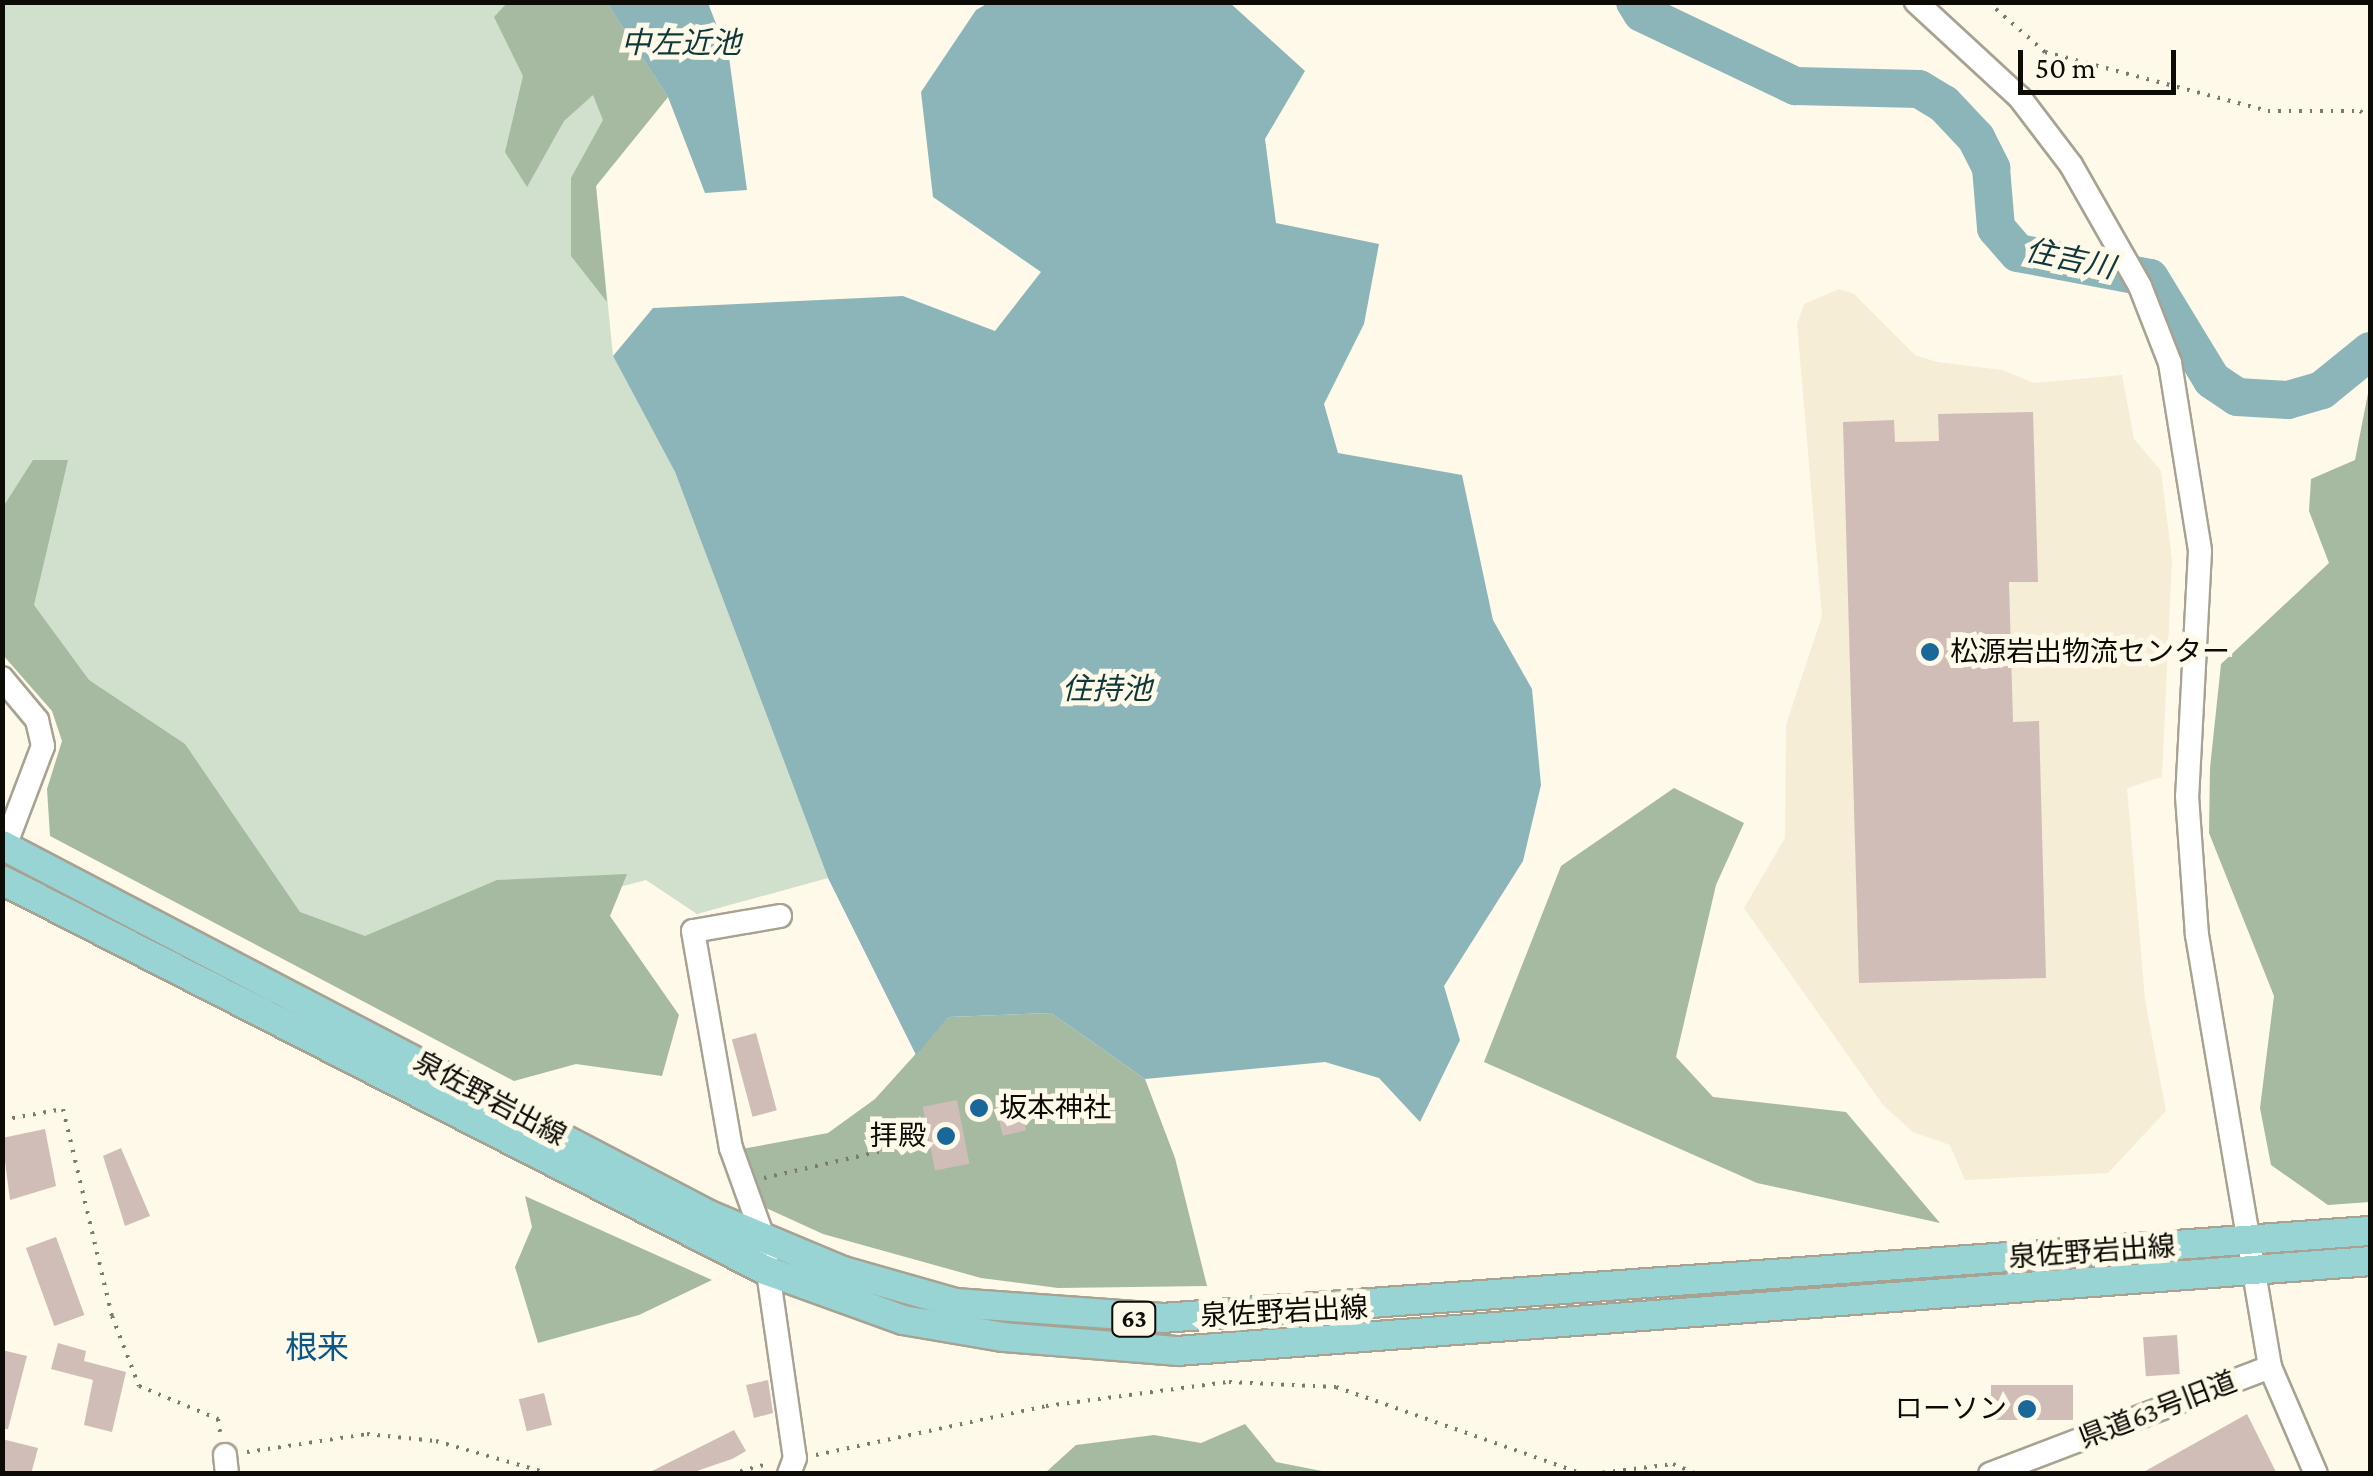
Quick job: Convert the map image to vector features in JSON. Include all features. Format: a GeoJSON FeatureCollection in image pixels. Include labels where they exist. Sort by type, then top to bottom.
{"type":"FeatureCollection","features":[{"type":"Feature","properties":{"kind":"main road","name":"泉佐野岩出線"},"geometry":{"type":"LineString","coordinates":[[4,846],[763,1237],[843,1271],[956,1303],[1088,1319],[1429,1305],[2370,1231]]}},
{"type":"Feature","properties":{"kind":"main road","name":"泉佐野岩出線"},"geometry":{"type":"LineString","coordinates":[[2,880],[765,1270],[903,1320],[1177,1351],[2370,1261]]}},
{"type":"Feature","properties":{"kind":"street"},"geometry":{"type":"LineString","coordinates":[[1916,2],[2020,98],[2114,236],[2140,286],[2170,363],[2193,476],[2200,551],[2189,866],[2270,1368],[2316,1474]]}},
{"type":"Feature","properties":{"kind":"street"},"geometry":{"type":"LineString","coordinates":[[2,678],[37,720],[43,746],[4,846]]}},
{"type":"Feature","properties":{"kind":"street"},"geometry":{"type":"LineString","coordinates":[[780,916],[693,931],[743,1183],[763,1237],[792,1466]]}},
{"type":"Feature","properties":{"kind":"street","name":"県道63号旧道"},"geometry":{"type":"LineString","coordinates":[[1990,1474],[2270,1368]]}},
{"type":"Feature","properties":{"kind":"path"},"geometry":{"type":"LineString","coordinates":[[1988,2],[2045,52],[2268,111],[2360,111],[2370,118]]}},
{"type":"Feature","properties":{"kind":"path"},"geometry":{"type":"LineString","coordinates":[[2,1120],[63,1109],[112,1316],[139,1386],[218,1419],[226,1464],[367,1434],[436,1441],[550,1474]]}},
{"type":"Feature","properties":{"kind":"path"},"geometry":{"type":"LineString","coordinates":[[743,1183],[921,1142]]}},
{"type":"Feature","properties":{"kind":"path"},"geometry":{"type":"LineString","coordinates":[[730,1474],[792,1466],[933,1436],[1046,1406],[1229,1382],[1336,1387],[1583,1474]]}},
{"type":"Feature","properties":{"kind":"path"},"geometry":{"type":"LineString","coordinates":[[1592,1474],[1674,1464],[1697,1474]]}},
{"type":"Feature","properties":{"kind":"path"},"geometry":{"type":"LineString","coordinates":[[1770,1474],[1778,1474]]}},
{"type":"Feature","properties":{"kind":"shaded area"},"geometry":{"type":"Polygon","coordinates":[[[1839,289],[1854,294],[1915,355],[1937,362],[2002,370],[2034,383],[2122,375],[2134,439],[2161,471],[2172,560],[2162,777],[2127,788],[2145,1000],[2166,1111],[2108,1173],[1965,1180],[1950,1145],[1913,1132],[1883,1105],[1744,908],[1785,838],[1786,725],[1822,616],[1797,324],[1804,304],[1839,289]]]}},
{"type":"Feature","properties":{"kind":"green space"},"geometry":{"type":"Polygon","coordinates":[[[2,3],[607,3],[668,97],[596,186],[613,356],[675,472],[828,878],[697,914],[646,880],[364,955],[256,925],[3,627],[2,3]]]}},
{"type":"Feature","properties":{"kind":"green space"},"geometry":{"type":"Polygon","coordinates":[[[507,3],[607,3],[668,97],[596,186],[607,302],[571,256],[571,178],[603,120],[593,95],[564,121],[527,187],[505,152],[523,76],[494,17],[507,3]]]}},
{"type":"Feature","properties":{"kind":"green space"},"geometry":{"type":"Polygon","coordinates":[[[2370,383],[2370,1202],[2328,1205],[2271,1165],[2260,1108],[2274,996],[2209,833],[2210,768],[2221,664],[2329,563],[2309,511],[2311,479],[2355,460],[2370,383]]]}},
{"type":"Feature","properties":{"kind":"green space"},"geometry":{"type":"Polygon","coordinates":[[[33,460],[68,460],[34,605],[89,680],[185,744],[300,912],[365,936],[497,880],[627,874],[610,916],[679,1015],[662,1076],[576,1064],[514,1081],[50,836],[47,789],[62,741],[52,711],[2,654],[3,507],[33,460]]]}},
{"type":"Feature","properties":{"kind":"green space"},"geometry":{"type":"Polygon","coordinates":[[[1674,788],[1744,823],[1716,885],[1676,1057],[1713,1097],[1846,1112],[1940,1223],[1757,1183],[1484,1062],[1561,866],[1674,788]]]}},
{"type":"Feature","properties":{"kind":"green space"},"geometry":{"type":"Polygon","coordinates":[[[1051,1013],[1145,1079],[1175,1158],[1207,1286],[1058,1288],[981,1278],[823,1234],[766,1208],[742,1149],[828,1133],[875,1099],[949,1017],[1051,1013]]]}},
{"type":"Feature","properties":{"kind":"green space"},"geometry":{"type":"Polygon","coordinates":[[[525,1196],[712,1280],[639,1315],[538,1343],[515,1267],[532,1227],[525,1196]]]}},
{"type":"Feature","properties":{"kind":"green space"},"geometry":{"type":"Polygon","coordinates":[[[1245,1424],[1276,1462],[1332,1473],[1045,1473],[1076,1445],[1154,1435],[1201,1443],[1245,1424]]]}},
{"type":"Feature","properties":{"kind":"water","name":"住持池"},"geometry":{"type":"Polygon","coordinates":[[[990,2],[1230,3],[1305,71],[1265,139],[1276,223],[1379,244],[1364,324],[1324,404],[1338,453],[1462,475],[1493,620],[1532,689],[1541,785],[1523,861],[1444,986],[1460,1040],[1420,1122],[1379,1078],[1325,1062],[1145,1079],[1051,1013],[949,1017],[916,1055],[828,878],[675,472],[613,356],[653,308],[903,296],[995,331],[1041,272],[933,197],[921,92],[976,10],[990,2]]]}},
{"type":"Feature","properties":{"kind":"water","name":"中左近池"},"geometry":{"type":"Polygon","coordinates":[[[607,3],[708,3],[729,57],[747,190],[705,193],[668,97],[607,3]]]}},
{"type":"Feature","properties":{"kind":"building","name":"松源岩出物流センター"},"geometry":{"type":"Polygon","coordinates":[[[2033,412],[2038,582],[2009,582],[2013,722],[2039,721],[2046,978],[1859,983],[1843,422],[1894,420],[1895,442],[1939,441],[1938,414],[2033,412]]]}},
{"type":"Feature","properties":{"kind":"building"},"geometry":{"type":"Polygon","coordinates":[[[756,1033],[777,1110],[753,1117],[732,1039],[756,1033]]]}},
{"type":"Feature","properties":{"kind":"building","name":"拝殿"},"geometry":{"type":"Polygon","coordinates":[[[957,1100],[969,1164],[935,1170],[923,1107],[957,1100]]]}},
{"type":"Feature","properties":{"kind":"building"},"geometry":{"type":"Polygon","coordinates":[[[1021,1108],[1026,1130],[1003,1136],[998,1113],[1021,1108]]]}},
{"type":"Feature","properties":{"kind":"building"},"geometry":{"type":"Polygon","coordinates":[[[45,1129],[56,1186],[10,1200],[2,1138],[45,1129]]]}},
{"type":"Feature","properties":{"kind":"building"},"geometry":{"type":"Polygon","coordinates":[[[121,1148],[150,1216],[125,1226],[103,1156],[121,1148]]]}},
{"type":"Feature","properties":{"kind":"building"},"geometry":{"type":"Polygon","coordinates":[[[56,1237],[84,1315],[54,1326],[26,1248],[56,1237]]]}},
{"type":"Feature","properties":{"kind":"building"},"geometry":{"type":"Polygon","coordinates":[[[2177,1335],[2180,1374],[2146,1376],[2143,1337],[2177,1335]]]}},
{"type":"Feature","properties":{"kind":"building"},"geometry":{"type":"Polygon","coordinates":[[[58,1343],[86,1351],[84,1361],[126,1372],[112,1432],[84,1425],[93,1380],[51,1369],[58,1343]]]}},
{"type":"Feature","properties":{"kind":"building"},"geometry":{"type":"Polygon","coordinates":[[[2,1350],[27,1356],[8,1429],[2,1429],[2,1350]]]}},
{"type":"Feature","properties":{"kind":"building"},"geometry":{"type":"Polygon","coordinates":[[[768,1380],[773,1413],[754,1418],[746,1385],[768,1380]]]}},
{"type":"Feature","properties":{"kind":"building"},"geometry":{"type":"Polygon","coordinates":[[[1991,1385],[2073,1385],[2073,1420],[1991,1420],[1991,1385]]]}},
{"type":"Feature","properties":{"kind":"building"},"geometry":{"type":"Polygon","coordinates":[[[544,1393],[552,1425],[527,1431],[519,1399],[544,1393]]]}},
{"type":"Feature","properties":{"kind":"building"},"geometry":{"type":"Polygon","coordinates":[[[2247,1414],[2277,1474],[2140,1474],[2247,1414]]]}},
{"type":"Feature","properties":{"kind":"building"},"geometry":{"type":"Polygon","coordinates":[[[734,1430],[746,1451],[732,1459],[688,1474],[646,1474],[734,1430]]]}},
{"type":"Feature","properties":{"kind":"building"},"geometry":{"type":"Polygon","coordinates":[[[2,1439],[38,1448],[31,1474],[2,1474],[2,1439]]]}},
{"type":"Feature","properties":{"kind":"waterway","name":"住吉川"},"geometry":{"type":"LineString","coordinates":[[1635,2],[1642,13],[1795,86],[1919,89],[1944,104],[1976,138],[1991,168],[1996,228],[2018,253],[2150,278],[2212,380],[2237,397],[2288,400],[2322,390],[2370,351]]}},
{"type":"Feature","properties":{"kind":"place","name":"松源岩出物流センター"},"geometry":{"type":"Point","coordinates":[1930,652]}},
{"type":"Feature","properties":{"kind":"place","name":"坂本神社"},"geometry":{"type":"Point","coordinates":[979,1108]}},
{"type":"Feature","properties":{"kind":"place","name":"拝殿"},"geometry":{"type":"Point","coordinates":[946,1136]}},
{"type":"Feature","properties":{"kind":"place","name":"ローソン"},"geometry":{"type":"Point","coordinates":[2027,1409]}},
{"type":"Feature","properties":{"kind":"district","name":"根来"},"geometry":{"type":"Point","coordinates":[317,1347]}}]}
